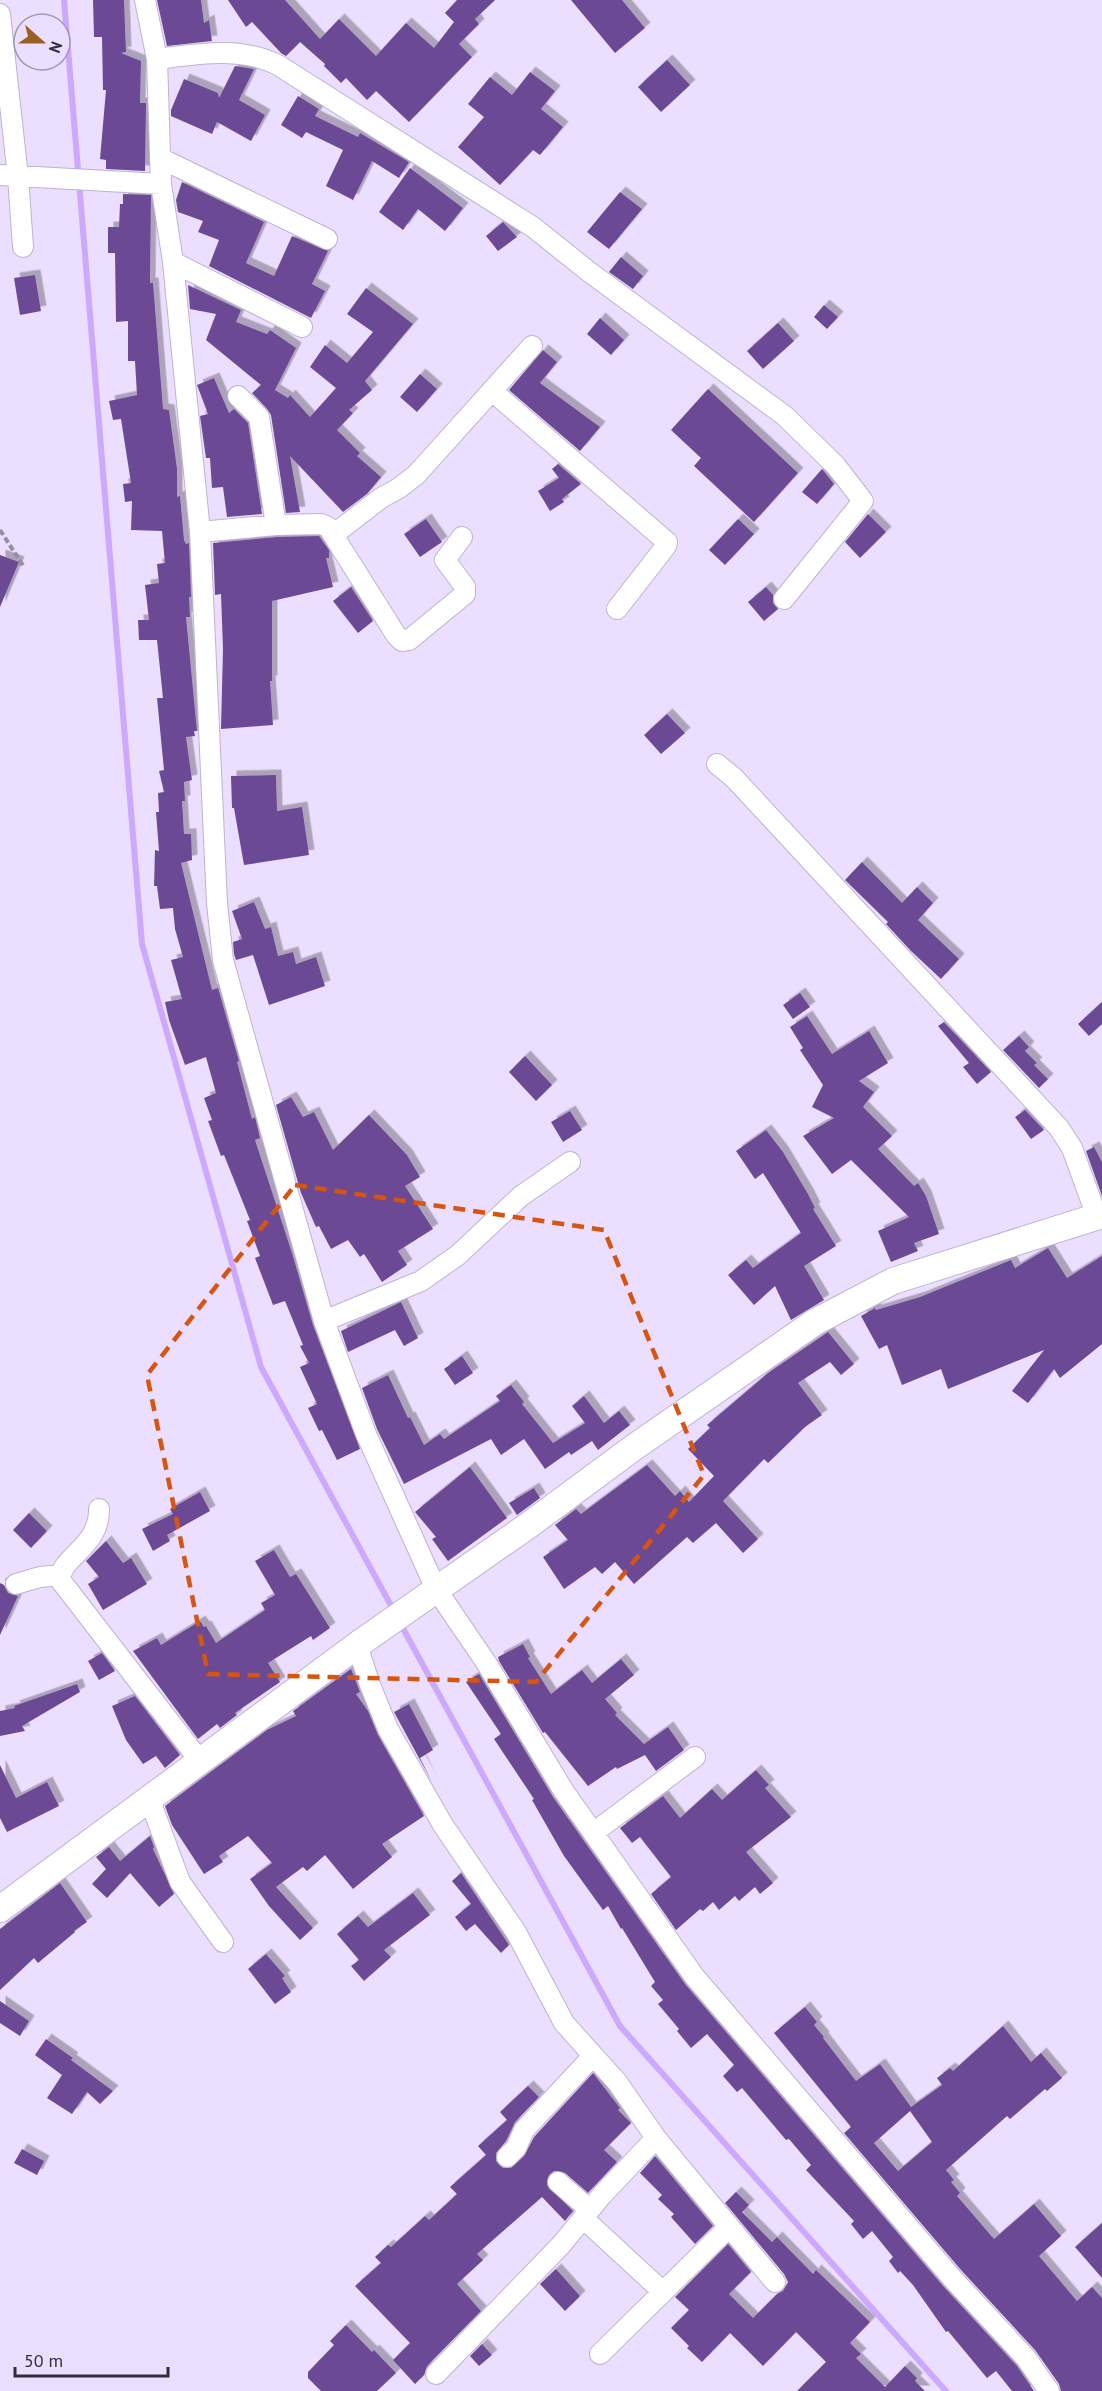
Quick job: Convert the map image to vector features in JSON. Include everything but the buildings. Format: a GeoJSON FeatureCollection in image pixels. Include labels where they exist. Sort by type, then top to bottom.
{"type":"FeatureCollection","features":[{"type":"Feature","properties":{"kind":"street"},"geometry":{"type":"LineString","coordinates":[[145,0],[157,59],[161,184],[173,262],[200,532],[217,903],[224,960],[324,1321],[366,1434],[427,1595],[487,1664],[563,1790],[694,1976],[952,2278],[1026,2358],[1049,2391]]}},
{"type":"Feature","properties":{"kind":"street"},"geometry":{"type":"LineString","coordinates":[[0,14],[23,247]]}},
{"type":"Feature","properties":{"kind":"street"},"geometry":{"type":"LineString","coordinates":[[157,59],[229,52],[265,58],[392,135],[532,227],[784,416],[836,466],[862,497],[862,504],[784,599]]}},
{"type":"Feature","properties":{"kind":"street"},"geometry":{"type":"LineString","coordinates":[[162,159],[327,239]]}},
{"type":"Feature","properties":{"kind":"street"},"geometry":{"type":"LineString","coordinates":[[16,177],[161,184]]}},
{"type":"Feature","properties":{"kind":"street"},"geometry":{"type":"LineString","coordinates":[[173,262],[302,327]]}},
{"type":"Feature","properties":{"kind":"street"},"geometry":{"type":"LineString","coordinates":[[333,535],[381,498],[409,482],[532,346]]}},
{"type":"Feature","properties":{"kind":"street"},"geometry":{"type":"LineString","coordinates":[[492,391],[667,542],[617,609]]}},
{"type":"Feature","properties":{"kind":"street"},"geometry":{"type":"LineString","coordinates":[[238,396],[260,417],[276,525]]}},
{"type":"Feature","properties":{"kind":"street"},"geometry":{"type":"LineString","coordinates":[[200,532],[276,525],[324,525],[333,535],[390,627],[402,641],[409,640],[465,594],[465,587],[445,560],[462,537]]}},
{"type":"Feature","properties":{"kind":"street"},"geometry":{"type":"LineString","coordinates":[[0,1909],[358,1644],[814,1322],[893,1281],[1100,1216],[1072,1148],[1059,1128],[734,778],[717,764]]}},
{"type":"Feature","properties":{"kind":"street"},"geometry":{"type":"LineString","coordinates":[[324,1321],[421,1281],[458,1255],[521,1196],[570,1162]]}},
{"type":"Feature","properties":{"kind":"street"},"geometry":{"type":"LineString","coordinates":[[99,1509],[98,1525],[92,1539],[65,1565],[60,1575],[61,1581],[200,1761]]}},
{"type":"Feature","properties":{"kind":"street"},"geometry":{"type":"LineString","coordinates":[[16,1584],[40,1577],[60,1575]]}},
{"type":"Feature","properties":{"kind":"street"},"geometry":{"type":"LineString","coordinates":[[358,1644],[370,1685],[388,1729],[443,1826],[516,1932],[564,2023],[617,2082],[656,2138],[775,2282]]}},
{"type":"Feature","properties":{"kind":"street"},"geometry":{"type":"LineString","coordinates":[[593,1833],[695,1757]]}},
{"type":"Feature","properties":{"kind":"street"},"geometry":{"type":"LineString","coordinates":[[149,1798],[180,1882],[223,1942]]}},
{"type":"Feature","properties":{"kind":"street"},"geometry":{"type":"LineString","coordinates":[[507,2157],[516,2148],[524,2130],[592,2054]]}},
{"type":"Feature","properties":{"kind":"street"},"geometry":{"type":"LineString","coordinates":[[436,2374],[561,2245],[656,2138]]}},
{"type":"Feature","properties":{"kind":"street"},"geometry":{"type":"LineString","coordinates":[[558,2182],[662,2291]]}},
{"type":"Feature","properties":{"kind":"street"},"geometry":{"type":"LineString","coordinates":[[600,2354],[729,2228]]}},
{"type":"Feature","properties":{"kind":"path"},"geometry":{"type":"LineString","coordinates":[[0,530],[24,567]]}},
{"type":"Feature","properties":{"kind":"highlighted area"},"geometry":{"type":"Polygon","coordinates":[[[295,1185],[604,1230],[704,1475],[536,1682],[208,1674],[147,1375],[295,1185]]]}},
{"type":"Feature","properties":{"kind":"waterway"},"geometry":{"type":"LineString","coordinates":[[64,0],[142,944],[261,1367],[394,1611]]}},
{"type":"Feature","properties":{"kind":"waterway"},"geometry":{"type":"LineString","coordinates":[[400,1623],[620,2026],[946,2391]]}}]}
